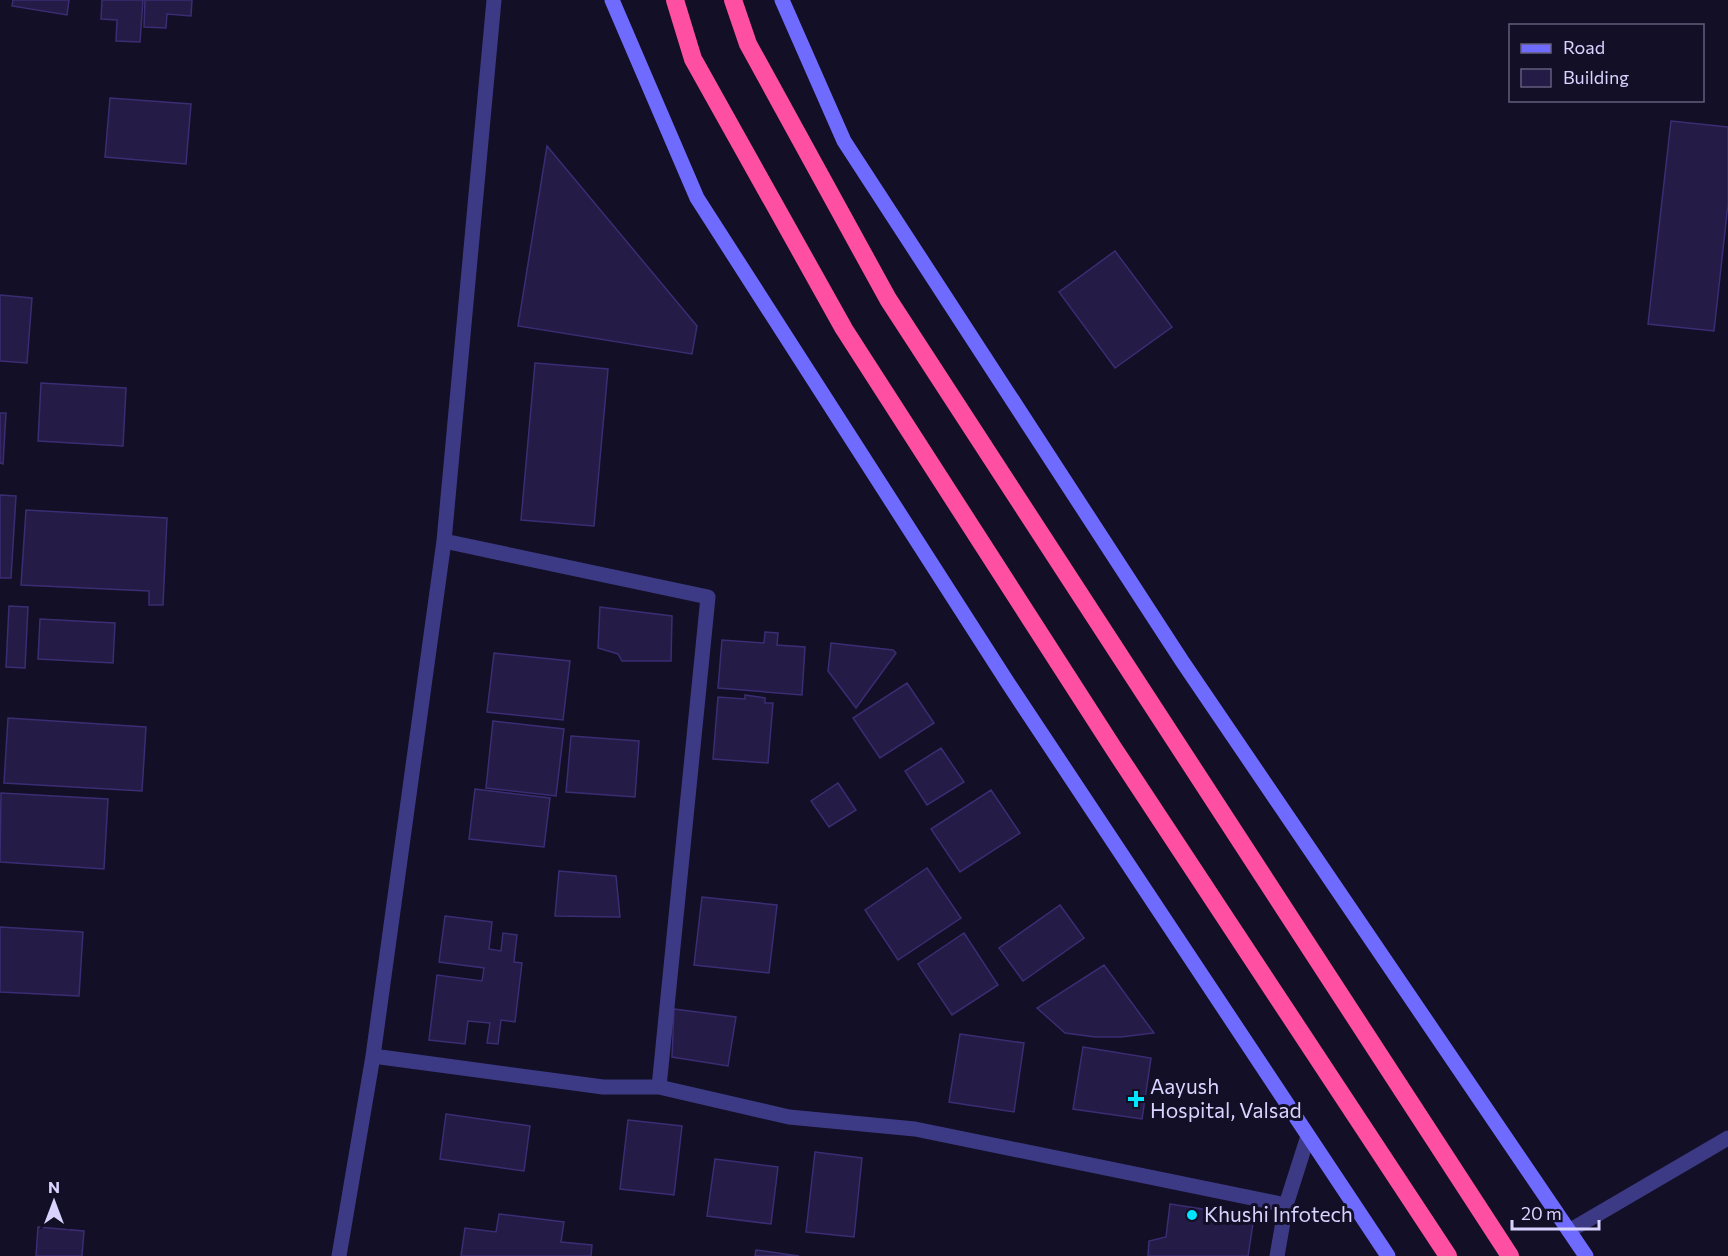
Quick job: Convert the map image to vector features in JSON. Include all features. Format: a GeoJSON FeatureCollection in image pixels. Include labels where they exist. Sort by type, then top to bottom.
{"type":"FeatureCollection","features":[{"type":"Feature","properties":{"kind":"highway"},"geometry":{"type":"LineString","coordinates":[[675,0],[693,59],[844,329],[1114,749],[1448,1256]]}},
{"type":"Feature","properties":{"kind":"highway"},"geometry":{"type":"LineString","coordinates":[[733,0],[748,44],[888,299],[1510,1256]]}},
{"type":"Feature","properties":{"kind":"street"},"geometry":{"type":"LineString","coordinates":[[339,1256],[374,1056],[444,541],[494,0]]}},
{"type":"Feature","properties":{"kind":"street"},"geometry":{"type":"LineString","coordinates":[[612,0],[697,198],[1008,683],[1388,1256]]}},
{"type":"Feature","properties":{"kind":"street"},"geometry":{"type":"LineString","coordinates":[[782,0],[844,141],[1182,662],[1586,1256]]}},
{"type":"Feature","properties":{"kind":"street"},"geometry":{"type":"LineString","coordinates":[[444,541],[708,597],[659,1087]]}},
{"type":"Feature","properties":{"kind":"street"},"geometry":{"type":"LineString","coordinates":[[374,1056],[603,1087],[659,1087],[789,1117],[915,1129],[1286,1205]]}},
{"type":"Feature","properties":{"kind":"street"},"geometry":{"type":"LineString","coordinates":[[1277,1256],[1286,1205],[1308,1136]]}},
{"type":"Feature","properties":{"kind":"street"},"geometry":{"type":"LineString","coordinates":[[1569,1232],[1728,1138]]}},
{"type":"Feature","properties":{"kind":"building"},"geometry":{"type":"Polygon","coordinates":[[[13,0],[69,0],[67,15],[12,6],[13,0]]]}},
{"type":"Feature","properties":{"kind":"building"},"geometry":{"type":"Polygon","coordinates":[[[102,0],[143,0],[140,42],[116,41],[117,20],[101,19],[102,0]]]}},
{"type":"Feature","properties":{"kind":"building"},"geometry":{"type":"Polygon","coordinates":[[[145,0],[192,0],[191,16],[167,14],[166,28],[144,27],[145,0]]]}},
{"type":"Feature","properties":{"kind":"building"},"geometry":{"type":"Polygon","coordinates":[[[110,98],[191,104],[186,164],[105,157],[110,98]]]}},
{"type":"Feature","properties":{"kind":"building"},"geometry":{"type":"Polygon","coordinates":[[[1671,121],[1728,127],[1728,204],[1714,331],[1648,324],[1671,121]]]}},
{"type":"Feature","properties":{"kind":"building"},"geometry":{"type":"Polygon","coordinates":[[[547,146],[697,326],[692,354],[518,326],[547,146]]]}},
{"type":"Feature","properties":{"kind":"building"},"geometry":{"type":"Polygon","coordinates":[[[1115,251],[1172,327],[1115,368],[1059,292],[1115,251]]]}},
{"type":"Feature","properties":{"kind":"building"},"geometry":{"type":"Polygon","coordinates":[[[0,295],[32,298],[27,363],[0,361],[0,295]]]}},
{"type":"Feature","properties":{"kind":"building"},"geometry":{"type":"Polygon","coordinates":[[[535,363],[608,369],[594,526],[521,520],[535,363]]]}},
{"type":"Feature","properties":{"kind":"building"},"geometry":{"type":"Polygon","coordinates":[[[41,383],[126,388],[123,446],[38,441],[41,383]]]}},
{"type":"Feature","properties":{"kind":"building"},"geometry":{"type":"Polygon","coordinates":[[[0,413],[6,413],[3,464],[0,463],[0,413]]]}},
{"type":"Feature","properties":{"kind":"building"},"geometry":{"type":"Polygon","coordinates":[[[0,495],[16,496],[11,578],[0,578],[0,495]]]}},
{"type":"Feature","properties":{"kind":"building"},"geometry":{"type":"Polygon","coordinates":[[[26,510],[167,518],[163,605],[149,605],[149,591],[21,585],[26,510]]]}},
{"type":"Feature","properties":{"kind":"building"},"geometry":{"type":"Polygon","coordinates":[[[9,606],[28,607],[25,668],[6,667],[9,606]]]}},
{"type":"Feature","properties":{"kind":"building"},"geometry":{"type":"Polygon","coordinates":[[[600,607],[672,616],[671,661],[622,661],[618,654],[598,648],[600,607]]]}},
{"type":"Feature","properties":{"kind":"building"},"geometry":{"type":"Polygon","coordinates":[[[40,619],[115,623],[113,663],[38,659],[40,619]]]}},
{"type":"Feature","properties":{"kind":"building"},"geometry":{"type":"Polygon","coordinates":[[[765,632],[778,633],[777,645],[805,647],[802,695],[718,688],[722,640],[764,643],[765,632]]]}},
{"type":"Feature","properties":{"kind":"building"},"geometry":{"type":"Polygon","coordinates":[[[831,643],[893,650],[896,653],[856,708],[828,671],[831,643]]]}},
{"type":"Feature","properties":{"kind":"building"},"geometry":{"type":"Polygon","coordinates":[[[494,653],[570,661],[563,720],[487,712],[494,653]]]}},
{"type":"Feature","properties":{"kind":"building"},"geometry":{"type":"Polygon","coordinates":[[[907,683],[934,723],[880,758],[853,718],[907,683]]]}},
{"type":"Feature","properties":{"kind":"building"},"geometry":{"type":"Polygon","coordinates":[[[745,695],[765,698],[765,703],[773,703],[768,763],[713,759],[718,697],[745,699],[745,695]]]}},
{"type":"Feature","properties":{"kind":"building"},"geometry":{"type":"Polygon","coordinates":[[[8,718],[146,727],[142,791],[4,783],[8,718]]]}},
{"type":"Feature","properties":{"kind":"building"},"geometry":{"type":"Polygon","coordinates":[[[493,721],[564,729],[556,796],[486,788],[493,721]]]}},
{"type":"Feature","properties":{"kind":"building"},"geometry":{"type":"Polygon","coordinates":[[[571,736],[639,741],[635,797],[566,792],[571,736]]]}},
{"type":"Feature","properties":{"kind":"building"},"geometry":{"type":"Polygon","coordinates":[[[941,748],[964,782],[927,805],[905,771],[941,748]]]}},
{"type":"Feature","properties":{"kind":"building"},"geometry":{"type":"Polygon","coordinates":[[[838,783],[856,810],[829,827],[811,801],[838,783]]]}},
{"type":"Feature","properties":{"kind":"building"},"geometry":{"type":"Polygon","coordinates":[[[475,789],[550,798],[544,847],[469,839],[475,789]]]}},
{"type":"Feature","properties":{"kind":"building"},"geometry":{"type":"Polygon","coordinates":[[[991,790],[1020,833],[960,872],[931,829],[991,790]]]}},
{"type":"Feature","properties":{"kind":"building"},"geometry":{"type":"Polygon","coordinates":[[[1,793],[108,799],[104,869],[0,862],[1,793]]]}},
{"type":"Feature","properties":{"kind":"building"},"geometry":{"type":"Polygon","coordinates":[[[927,868],[961,918],[898,960],[865,910],[927,868]]]}},
{"type":"Feature","properties":{"kind":"building"},"geometry":{"type":"Polygon","coordinates":[[[559,871],[616,876],[620,917],[555,916],[559,871]]]}},
{"type":"Feature","properties":{"kind":"building"},"geometry":{"type":"Polygon","coordinates":[[[702,897],[777,905],[769,973],[694,965],[702,897]]]}},
{"type":"Feature","properties":{"kind":"building"},"geometry":{"type":"Polygon","coordinates":[[[1060,905],[1084,938],[1023,981],[999,948],[1060,905]]]}},
{"type":"Feature","properties":{"kind":"building"},"geometry":{"type":"Polygon","coordinates":[[[445,916],[492,922],[489,949],[501,951],[503,933],[517,935],[514,962],[522,963],[515,1022],[501,1020],[498,1044],[487,1043],[490,1023],[468,1021],[465,1044],[429,1040],[437,975],[482,981],[484,968],[439,962],[445,916]]]}},
{"type":"Feature","properties":{"kind":"building"},"geometry":{"type":"Polygon","coordinates":[[[0,927],[83,932],[79,996],[0,992],[0,927]]]}},
{"type":"Feature","properties":{"kind":"building"},"geometry":{"type":"Polygon","coordinates":[[[964,933],[998,985],[952,1015],[918,964],[964,933]]]}},
{"type":"Feature","properties":{"kind":"building"},"geometry":{"type":"Polygon","coordinates":[[[1104,965],[1154,1033],[1095,1037],[1065,1033],[1037,1008],[1104,965]]]}},
{"type":"Feature","properties":{"kind":"building"},"geometry":{"type":"Polygon","coordinates":[[[674,1009],[736,1017],[728,1066],[672,1057],[674,1009]]]}},
{"type":"Feature","properties":{"kind":"building"},"geometry":{"type":"Polygon","coordinates":[[[960,1034],[1024,1043],[1014,1112],[949,1102],[960,1034]]]}},
{"type":"Feature","properties":{"kind":"building"},"geometry":{"type":"Polygon","coordinates":[[[1083,1047],[1151,1058],[1142,1119],[1073,1109],[1083,1047]]]}},
{"type":"Feature","properties":{"kind":"building"},"geometry":{"type":"Polygon","coordinates":[[[446,1114],[530,1126],[524,1171],[440,1159],[446,1114]]]}},
{"type":"Feature","properties":{"kind":"building"},"geometry":{"type":"Polygon","coordinates":[[[628,1120],[682,1126],[674,1195],[620,1189],[628,1120]]]}},
{"type":"Feature","properties":{"kind":"building"},"geometry":{"type":"Polygon","coordinates":[[[815,1152],[862,1158],[854,1237],[806,1232],[815,1152]]]}},
{"type":"Feature","properties":{"kind":"building"},"geometry":{"type":"Polygon","coordinates":[[[715,1159],[778,1167],[771,1224],[707,1216],[715,1159]]]}},
{"type":"Feature","properties":{"kind":"building"},"geometry":{"type":"Polygon","coordinates":[[[1170,1204],[1254,1217],[1248,1256],[1148,1256],[1149,1241],[1166,1237],[1170,1204]]]}},
{"type":"Feature","properties":{"kind":"building"},"geometry":{"type":"Polygon","coordinates":[[[499,1214],[564,1222],[561,1242],[592,1245],[591,1256],[461,1256],[465,1228],[496,1232],[499,1214]]]}},
{"type":"Feature","properties":{"kind":"building"},"geometry":{"type":"Polygon","coordinates":[[[38,1227],[84,1231],[82,1256],[36,1256],[38,1227]]]}},
{"type":"Feature","properties":{"kind":"building"},"geometry":{"type":"Polygon","coordinates":[[[756,1250],[799,1256],[755,1256],[756,1250]]]}},
{"type":"Feature","properties":{"kind":"place","name":"Aayush Hospital, Valsad"},"geometry":{"type":"Point","coordinates":[1136,1099]}},
{"type":"Feature","properties":{"kind":"place","name":"Khushi Infotech"},"geometry":{"type":"Point","coordinates":[1192,1215]}}]}
